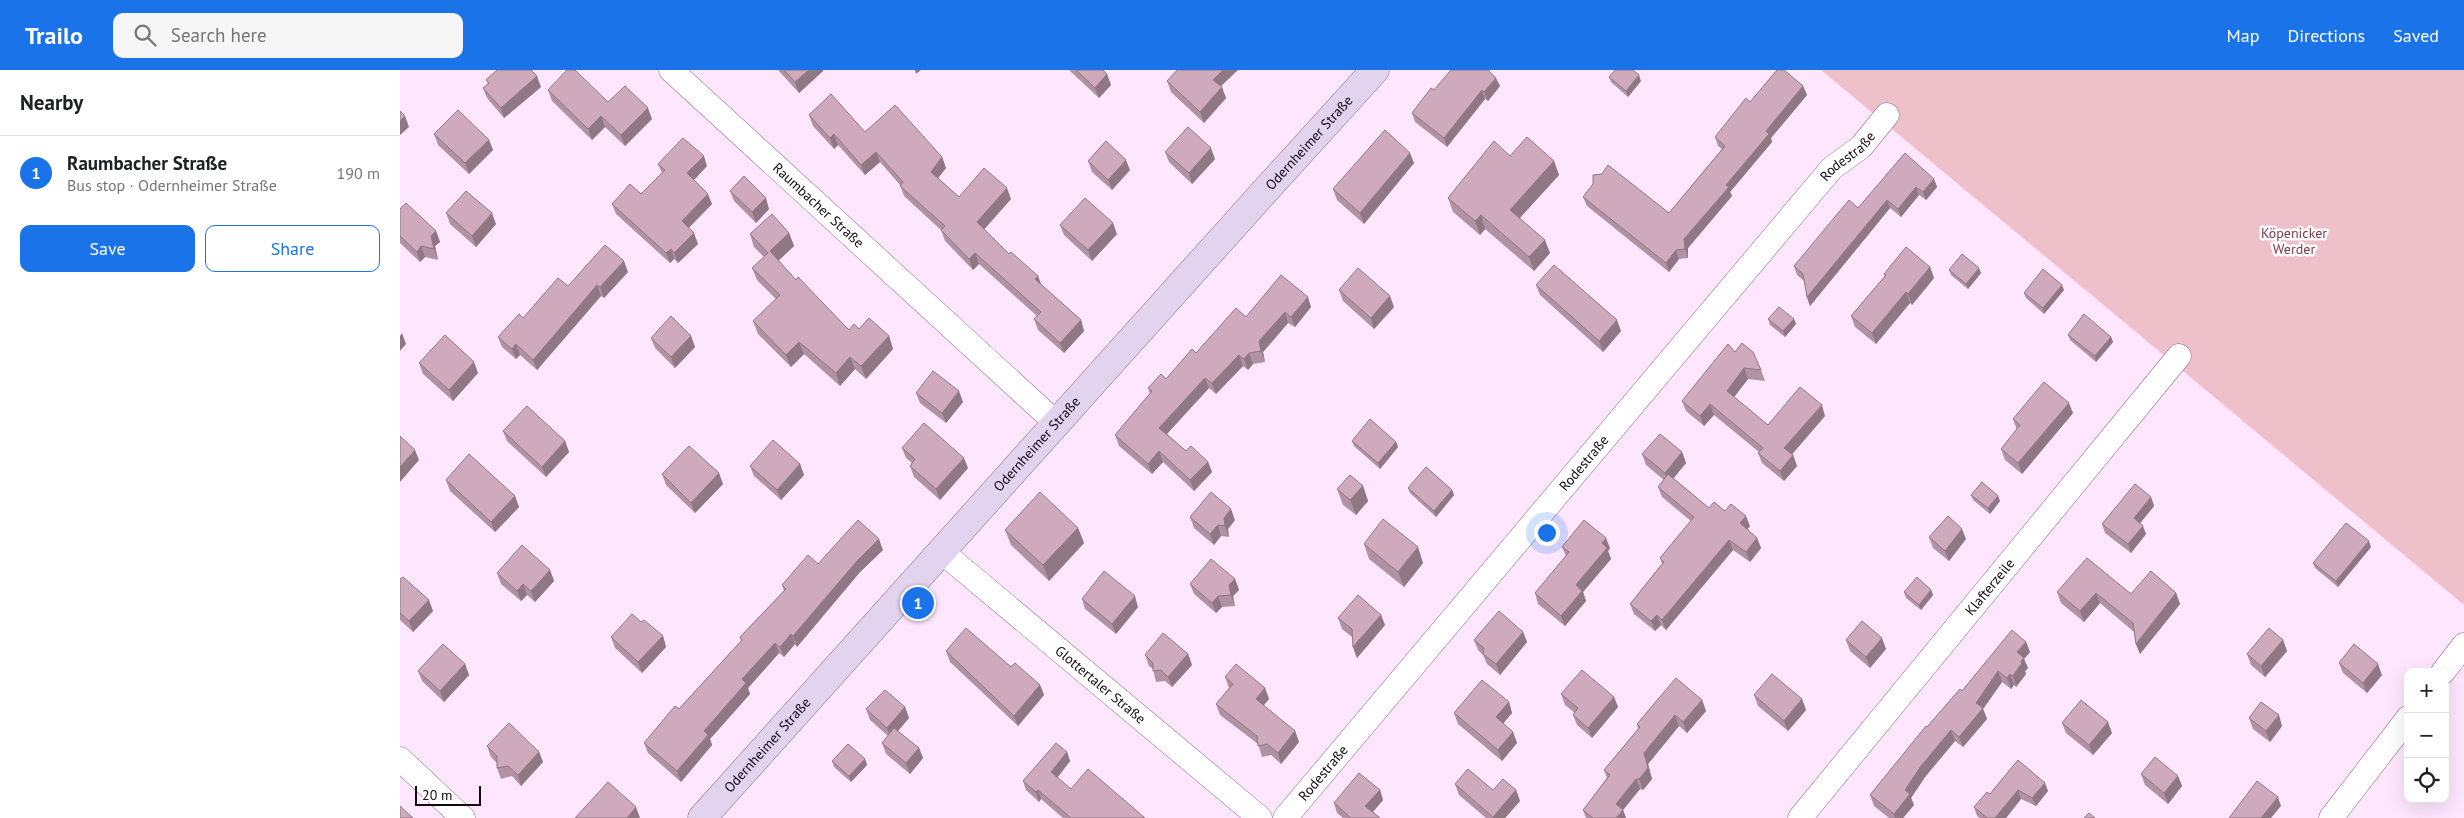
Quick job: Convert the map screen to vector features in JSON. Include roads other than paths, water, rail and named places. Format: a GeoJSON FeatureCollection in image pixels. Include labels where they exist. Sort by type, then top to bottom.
{"type":"FeatureCollection","features":[{"type":"Feature","properties":{"kind":"street","name":"Raumbacher Straße"},"geometry":{"type":"LineString","coordinates":[[671,70],[1055,422]]}},
{"type":"Feature","properties":{"kind":"street","name":"Odernheimer Straße"},"geometry":{"type":"LineString","coordinates":[[702,818],[888,613],[1055,422],[1375,70]]}},
{"type":"Feature","properties":{"kind":"street","name":"Rodestraße"},"geometry":{"type":"LineString","coordinates":[[1285,818],[1673,360],[1832,168],[1862,147],[1887,115]]}},
{"type":"Feature","properties":{"kind":"street","name":"Klafterzeile"},"geometry":{"type":"LineString","coordinates":[[1800,818],[2179,356]]}},
{"type":"Feature","properties":{"kind":"street","name":"Glottertaler Straße"},"geometry":{"type":"LineString","coordinates":[[941,551],[1260,818]]}},
{"type":"Feature","properties":{"kind":"street"},"geometry":{"type":"LineString","coordinates":[[2447,668],[2464,645]]}},
{"type":"Feature","properties":{"kind":"street"},"geometry":{"type":"LineString","coordinates":[[2331,818],[2404,723]]}},
{"type":"Feature","properties":{"kind":"street"},"geometry":{"type":"LineString","coordinates":[[400,759],[463,818]]}},
{"type":"Feature","properties":{"kind":"place","name":"Raumbacher Straße"},"geometry":{"type":"Point","coordinates":[918,603]}},
{"type":"Feature","properties":{"kind":"park label","name":"Köpenicker Werder"},"geometry":{"type":"Point","coordinates":[2294,242]}}]}
